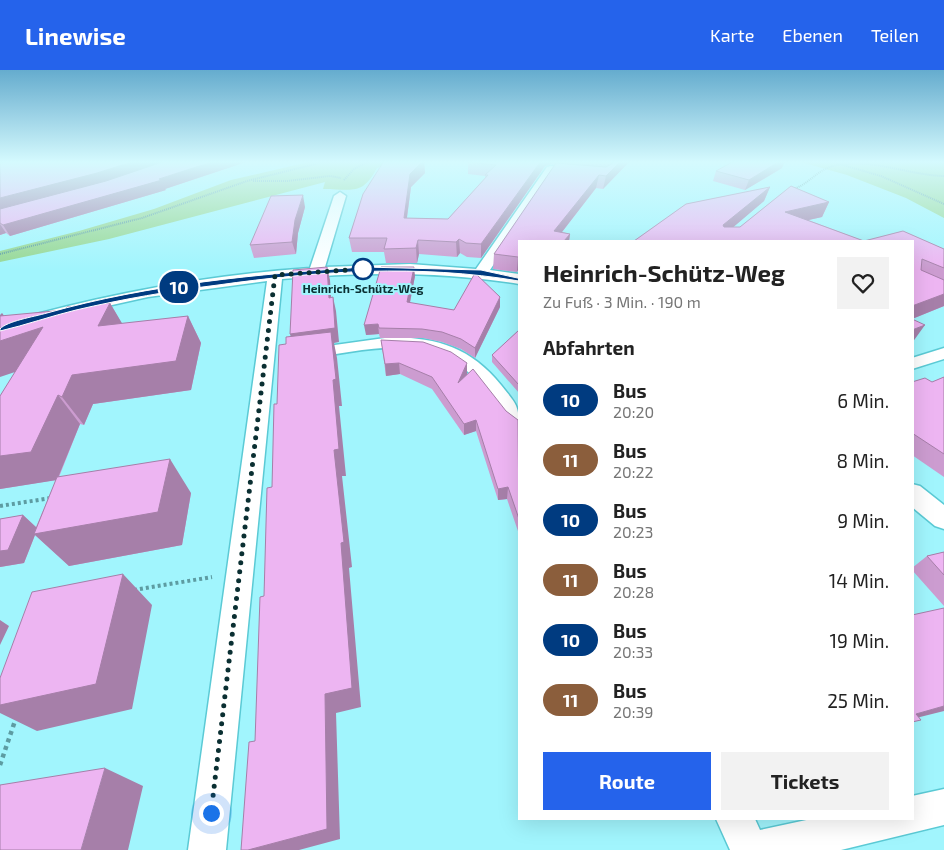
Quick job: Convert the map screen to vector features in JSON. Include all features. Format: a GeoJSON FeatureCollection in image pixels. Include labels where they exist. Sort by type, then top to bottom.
{"type":"FeatureCollection","features":[{"type":"Feature","properties":{"kind":"street"},"geometry":{"type":"LineString","coordinates":[[316,272],[340,197]]}},
{"type":"Feature","properties":{"kind":"street"},"geometry":{"type":"LineString","coordinates":[[481,272],[532,197]]}},
{"type":"Feature","properties":{"kind":"street"},"geometry":{"type":"LineString","coordinates":[[0,329],[73,308],[145,293],[275,275],[400,268],[481,272],[518,279]]}},
{"type":"Feature","properties":{"kind":"street"},"geometry":{"type":"LineString","coordinates":[[207,850],[240,572],[279,358],[275,275]]}},
{"type":"Feature","properties":{"kind":"street"},"geometry":{"type":"LineString","coordinates":[[279,358],[391,343],[435,347],[454,354],[472,365],[518,422]]}},
{"type":"Feature","properties":{"kind":"street"},"geometry":{"type":"LineString","coordinates":[[914,363],[944,353]]}},
{"type":"Feature","properties":{"kind":"street"},"geometry":{"type":"LineString","coordinates":[[914,495],[944,519]]}},
{"type":"Feature","properties":{"kind":"street"},"geometry":{"type":"LineString","coordinates":[[914,814],[944,807]]}},
{"type":"Feature","properties":{"kind":"street"},"geometry":{"type":"LineString","coordinates":[[735,820],[750,850]]}},
{"type":"Feature","properties":{"kind":"street"},"geometry":{"type":"LineString","coordinates":[[755,850],[891,820]]}},
{"type":"Feature","properties":{"kind":"path"},"geometry":{"type":"LineString","coordinates":[[0,254],[142,218],[200,197]]}},
{"type":"Feature","properties":{"kind":"path"},"geometry":{"type":"LineString","coordinates":[[930,197],[944,204]]}},
{"type":"Feature","properties":{"kind":"path"},"geometry":{"type":"LineString","coordinates":[[0,506],[59,496]]}},
{"type":"Feature","properties":{"kind":"path"},"geometry":{"type":"LineString","coordinates":[[125,592],[240,572]]}},
{"type":"Feature","properties":{"kind":"path"},"geometry":{"type":"LineString","coordinates":[[0,764],[19,710]]}},
{"type":"Feature","properties":{"kind":"green space"},"geometry":{"type":"Polygon","coordinates":[[[185,197],[267,197],[109,239],[0,262],[0,251],[154,209],[185,197]]]}},
{"type":"Feature","properties":{"kind":"green space"},"geometry":{"type":"Polygon","coordinates":[[[904,197],[944,197],[944,218],[904,197]]]}},
{"type":"Feature","properties":{"kind":"building"},"geometry":{"type":"Polygon","coordinates":[[[44,197],[101,197],[3,225],[0,223],[0,209],[44,197]]]}},
{"type":"Feature","properties":{"kind":"building"},"geometry":{"type":"Polygon","coordinates":[[[270,197],[302,197],[295,220],[292,242],[250,245],[270,197]]]}},
{"type":"Feature","properties":{"kind":"building"},"geometry":{"type":"Polygon","coordinates":[[[362,197],[407,197],[404,218],[448,219],[468,197],[515,197],[481,244],[466,243],[459,239],[456,242],[418,240],[416,248],[384,249],[387,238],[349,238],[362,197]]]}},
{"type":"Feature","properties":{"kind":"building"},"geometry":{"type":"Polygon","coordinates":[[[533,197],[581,197],[554,231],[570,234],[565,240],[518,240],[518,257],[494,254],[533,197]]]}},
{"type":"Feature","properties":{"kind":"building"},"geometry":{"type":"Polygon","coordinates":[[[719,197],[757,197],[723,225],[724,227],[740,227],[777,197],[818,197],[829,202],[785,212],[861,240],[635,240],[686,204],[719,197]]]}},
{"type":"Feature","properties":{"kind":"building"},"geometry":{"type":"Polygon","coordinates":[[[903,231],[944,249],[944,268],[922,259],[921,270],[944,280],[944,294],[914,305],[914,240],[868,240],[903,231]]]}},
{"type":"Feature","properties":{"kind":"building"},"geometry":{"type":"Polygon","coordinates":[[[327,267],[329,298],[333,297],[335,328],[290,334],[293,270],[327,267]]]}},
{"type":"Feature","properties":{"kind":"building"},"geometry":{"type":"Polygon","coordinates":[[[381,267],[414,267],[407,302],[454,310],[475,273],[500,297],[475,348],[461,339],[442,332],[422,329],[379,328],[378,324],[364,325],[381,267]]]}},
{"type":"Feature","properties":{"kind":"building"},"geometry":{"type":"Polygon","coordinates":[[[110,303],[98,326],[188,316],[176,361],[72,375],[62,397],[58,395],[31,452],[0,456],[0,396],[43,327],[0,341],[0,316],[65,310],[67,307],[110,303]]]}},
{"type":"Feature","properties":{"kind":"building"},"geometry":{"type":"Polygon","coordinates":[[[914,320],[925,325],[914,329],[914,320]]]}},
{"type":"Feature","properties":{"kind":"building"},"geometry":{"type":"Polygon","coordinates":[[[518,331],[518,384],[492,355],[518,331]]]}},
{"type":"Feature","properties":{"kind":"building"},"geometry":{"type":"Polygon","coordinates":[[[331,332],[336,379],[333,380],[339,449],[334,450],[344,542],[341,543],[352,688],[325,694],[327,829],[248,850],[241,850],[249,742],[255,741],[260,597],[264,596],[267,488],[272,487],[274,404],[277,404],[279,345],[286,344],[286,337],[331,332]]]}},
{"type":"Feature","properties":{"kind":"building"},"geometry":{"type":"Polygon","coordinates":[[[381,340],[423,342],[451,352],[467,363],[458,383],[473,369],[506,411],[518,420],[518,516],[508,487],[498,489],[476,420],[464,424],[432,377],[399,363],[385,364],[381,340]]]}},
{"type":"Feature","properties":{"kind":"building"},"geometry":{"type":"Polygon","coordinates":[[[944,377],[944,454],[914,434],[914,381],[925,378],[932,382],[944,377]]]}},
{"type":"Feature","properties":{"kind":"building"},"geometry":{"type":"Polygon","coordinates":[[[170,459],[158,512],[34,534],[57,477],[170,459]]]}},
{"type":"Feature","properties":{"kind":"building"},"geometry":{"type":"Polygon","coordinates":[[[23,515],[8,550],[0,551],[0,519],[23,515]]]}},
{"type":"Feature","properties":{"kind":"building"},"geometry":{"type":"Polygon","coordinates":[[[944,552],[944,575],[927,556],[944,552]]]}},
{"type":"Feature","properties":{"kind":"building"},"geometry":{"type":"Polygon","coordinates":[[[123,574],[96,684],[0,705],[0,678],[32,592],[123,574]]]}},
{"type":"Feature","properties":{"kind":"building"},"geometry":{"type":"Polygon","coordinates":[[[944,608],[944,706],[916,714],[921,720],[914,722],[914,615],[944,608]]]}},
{"type":"Feature","properties":{"kind":"building"},"geometry":{"type":"Polygon","coordinates":[[[105,768],[81,850],[0,850],[0,785],[105,768]]]}},
{"type":"Feature","properties":{"kind":"bus line","name":"10"},"geometry":{"type":"LineString","coordinates":[[0,329],[73,308],[113,299],[211,282],[275,275],[400,268],[481,272],[518,279]]}},
{"type":"Feature","properties":{"kind":"place","name":"Heinrich-Schütz-Weg"},"geometry":{"type":"Point","coordinates":[363,269]}},
{"type":"Feature","properties":{"kind":"route"},"geometry":{"type":"LineString","coordinates":[[211,813],[275,275],[363,269]]}}]}
